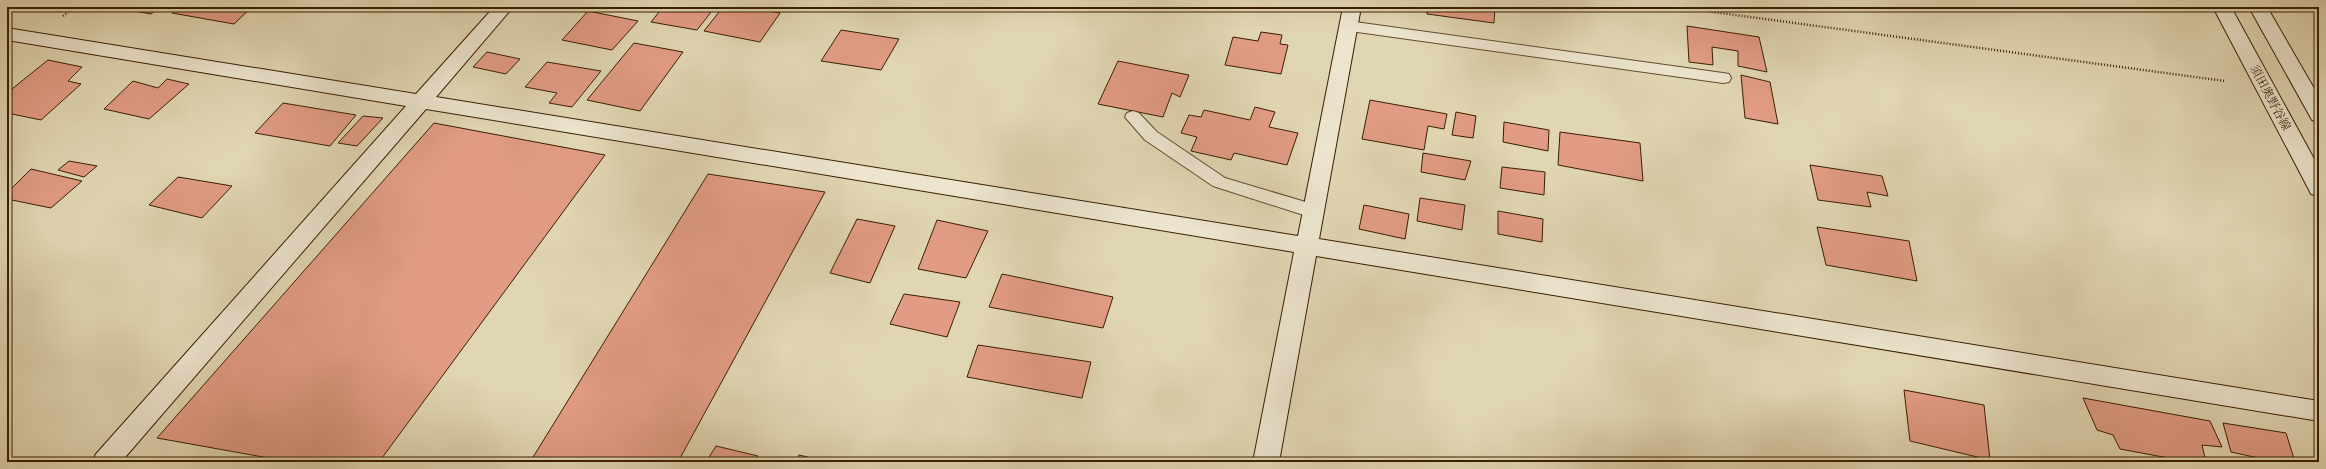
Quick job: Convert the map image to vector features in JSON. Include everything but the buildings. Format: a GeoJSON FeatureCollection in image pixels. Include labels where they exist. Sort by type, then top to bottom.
{"type":"FeatureCollection","features":[{"type":"Feature","properties":{"kind":"street"},"geometry":{"type":"LineString","coordinates":[[105,462],[504,7]]}},
{"type":"Feature","properties":{"kind":"street","name":"須田奥野谷線"},"geometry":{"type":"LineString","coordinates":[[2222,7],[2319,188]]}},
{"type":"Feature","properties":{"kind":"street"},"geometry":{"type":"LineString","coordinates":[[2258,7],[2319,115]]}},
{"type":"Feature","properties":{"kind":"street"},"geometry":{"type":"LineString","coordinates":[[1266,462],[1350,17]]}},
{"type":"Feature","properties":{"kind":"street"},"geometry":{"type":"LineString","coordinates":[[7,34],[2319,411]]}},
{"type":"Feature","properties":{"kind":"lane"},"geometry":{"type":"LineString","coordinates":[[1350,17],[1722,78]]}},
{"type":"Feature","properties":{"kind":"lane"},"geometry":{"type":"LineString","coordinates":[[1133,117],[1151,136],[1219,182],[1313,212]]}},
{"type":"Feature","properties":{"kind":"path"},"geometry":{"type":"LineString","coordinates":[[1676,7],[2225,81]]}}]}
